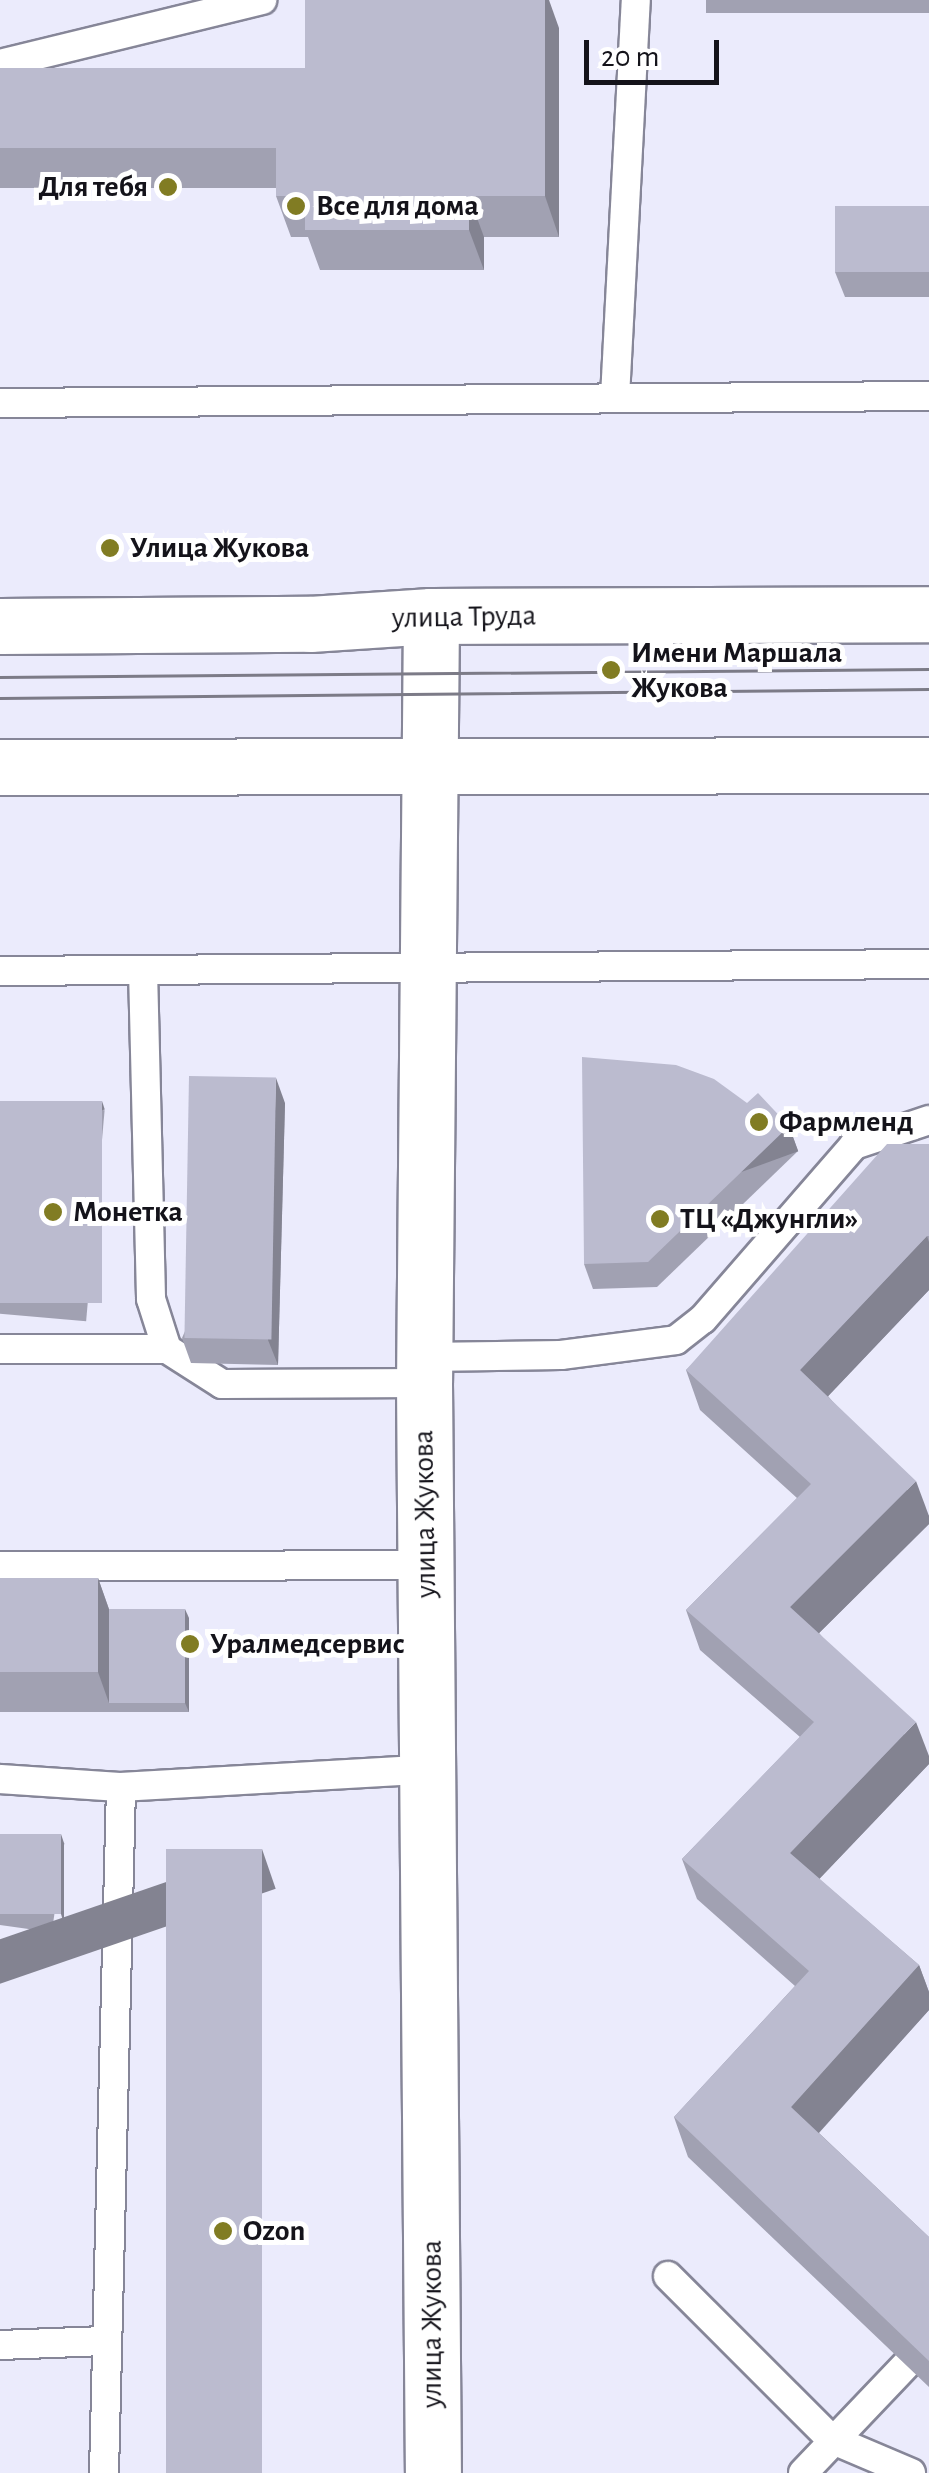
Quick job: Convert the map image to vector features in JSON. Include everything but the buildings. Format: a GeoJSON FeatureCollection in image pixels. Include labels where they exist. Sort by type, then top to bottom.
{"type":"FeatureCollection","features":[{"type":"Feature","properties":{"kind":"main road","name":"улица Труда"},"geometry":{"type":"LineString","coordinates":[[0,626],[310,624],[431,616],[929,614]]}},
{"type":"Feature","properties":{"kind":"main road","name":"улица Жукова"},"geometry":{"type":"LineString","coordinates":[[431,616],[424,1565],[433,2473]]}},
{"type":"Feature","properties":{"kind":"main road"},"geometry":{"type":"LineString","coordinates":[[0,767],[929,765]]}},
{"type":"Feature","properties":{"kind":"lane"},"geometry":{"type":"LineString","coordinates":[[0,64],[262,0]]}},
{"type":"Feature","properties":{"kind":"lane"},"geometry":{"type":"LineString","coordinates":[[615,397],[636,0]]}},
{"type":"Feature","properties":{"kind":"lane"},"geometry":{"type":"LineString","coordinates":[[0,403],[929,396]]}},
{"type":"Feature","properties":{"kind":"lane"},"geometry":{"type":"LineString","coordinates":[[0,971],[929,964]]}},
{"type":"Feature","properties":{"kind":"lane"},"geometry":{"type":"LineString","coordinates":[[143,970],[151,1299],[167,1349]]}},
{"type":"Feature","properties":{"kind":"lane"},"geometry":{"type":"LineString","coordinates":[[0,1349],[167,1349],[222,1384],[424,1370],[676,1340],[703,1319],[854,1145],[929,1120]]}},
{"type":"Feature","properties":{"kind":"lane"},"geometry":{"type":"LineString","coordinates":[[0,1566],[424,1565]]}},
{"type":"Feature","properties":{"kind":"lane"},"geometry":{"type":"LineString","coordinates":[[0,1779],[121,1786],[429,1769]]}},
{"type":"Feature","properties":{"kind":"lane"},"geometry":{"type":"LineString","coordinates":[[104,2473],[104,2341],[121,1786]]}},
{"type":"Feature","properties":{"kind":"lane"},"geometry":{"type":"LineString","coordinates":[[668,2276],[831,2439],[910,2473]]}},
{"type":"Feature","properties":{"kind":"lane"},"geometry":{"type":"LineString","coordinates":[[0,2345],[104,2341]]}},
{"type":"Feature","properties":{"kind":"lane"},"geometry":{"type":"LineString","coordinates":[[802,2473],[906,2365]]}},
{"type":"Feature","properties":{"kind":"tram line"},"geometry":{"type":"LineString","coordinates":[[0,677],[929,669]]}},
{"type":"Feature","properties":{"kind":"tram line"},"geometry":{"type":"LineString","coordinates":[[0,698],[929,689]]}},
{"type":"Feature","properties":{"kind":"place","name":"Для тебя"},"geometry":{"type":"Point","coordinates":[168,187]}},
{"type":"Feature","properties":{"kind":"place","name":"Все для дома"},"geometry":{"type":"Point","coordinates":[296,206]}},
{"type":"Feature","properties":{"kind":"place","name":"Улица Жукова"},"geometry":{"type":"Point","coordinates":[110,548]}},
{"type":"Feature","properties":{"kind":"place","name":"Имени Маршала Жукова"},"geometry":{"type":"Point","coordinates":[611,670]}},
{"type":"Feature","properties":{"kind":"place","name":"Фармленд"},"geometry":{"type":"Point","coordinates":[759,1122]}},
{"type":"Feature","properties":{"kind":"place","name":"Монетка"},"geometry":{"type":"Point","coordinates":[53,1212]}},
{"type":"Feature","properties":{"kind":"place","name":"ТЦ «Джунгли»"},"geometry":{"type":"Point","coordinates":[660,1219]}},
{"type":"Feature","properties":{"kind":"place","name":"Уралмедсервис"},"geometry":{"type":"Point","coordinates":[190,1644]}},
{"type":"Feature","properties":{"kind":"place","name":"Ozon"},"geometry":{"type":"Point","coordinates":[223,2231]}}]}
